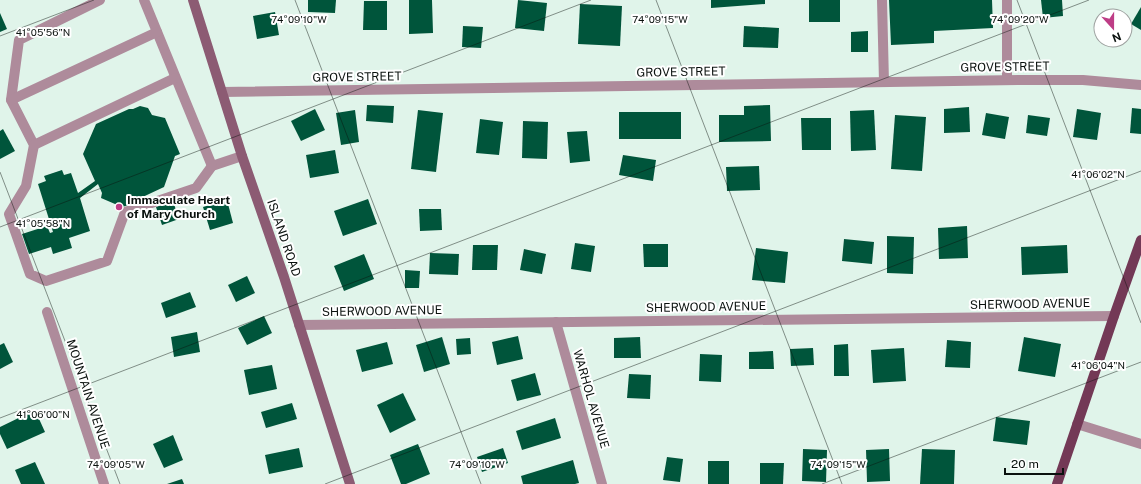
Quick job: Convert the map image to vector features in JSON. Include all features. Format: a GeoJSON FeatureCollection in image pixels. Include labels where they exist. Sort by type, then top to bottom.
{"type":"FeatureCollection","features":[{"type":"Feature","properties":{"kind":"main road","name":"ISLAND ROAD"},"geometry":{"type":"LineString","coordinates":[[193,0],[242,156],[284,278],[350,484]]}},
{"type":"Feature","properties":{"kind":"main road"},"geometry":{"type":"LineString","coordinates":[[1057,484],[1141,240]]}},
{"type":"Feature","properties":{"kind":"street"},"geometry":{"type":"LineString","coordinates":[[100,0],[19,40],[11,100],[34,144],[26,186],[9,214],[30,274],[46,281],[107,261],[125,212],[196,188],[212,166],[242,156]]}},
{"type":"Feature","properties":{"kind":"street"},"geometry":{"type":"LineString","coordinates":[[144,0],[212,166]]}},
{"type":"Feature","properties":{"kind":"street"},"geometry":{"type":"LineString","coordinates":[[882,0],[884,82]]}},
{"type":"Feature","properties":{"kind":"street"},"geometry":{"type":"LineString","coordinates":[[1007,0],[1007,80]]}},
{"type":"Feature","properties":{"kind":"street"},"geometry":{"type":"LineString","coordinates":[[11,100],[157,32]]}},
{"type":"Feature","properties":{"kind":"street"},"geometry":{"type":"LineString","coordinates":[[34,144],[175,78]]}},
{"type":"Feature","properties":{"kind":"street","name":"GROVE STREET"},"geometry":{"type":"LineString","coordinates":[[222,92],[1007,80],[1082,80],[1141,85]]}},
{"type":"Feature","properties":{"kind":"street","name":"MOUNTAIN AVENUE"},"geometry":{"type":"LineString","coordinates":[[47,312],[104,484]]}},
{"type":"Feature","properties":{"kind":"street","name":"SHERWOOD AVENUE"},"geometry":{"type":"LineString","coordinates":[[299,325],[1114,316]]}},
{"type":"Feature","properties":{"kind":"street","name":"WARHOL AVENUE"},"geometry":{"type":"LineString","coordinates":[[556,322],[602,484]]}},
{"type":"Feature","properties":{"kind":"street"},"geometry":{"type":"LineString","coordinates":[[1077,424],[1141,444]]}},
{"type":"Feature","properties":{"kind":"building"},"geometry":{"type":"Polygon","coordinates":[[[308,0],[336,0],[335,13],[308,12],[308,0]]]}},
{"type":"Feature","properties":{"kind":"building"},"geometry":{"type":"Polygon","coordinates":[[[409,0],[432,0],[433,33],[409,34],[409,0]]]}},
{"type":"Feature","properties":{"kind":"building"},"geometry":{"type":"Polygon","coordinates":[[[518,0],[547,3],[544,31],[515,28],[518,0]]]}},
{"type":"Feature","properties":{"kind":"building"},"geometry":{"type":"Polygon","coordinates":[[[711,0],[765,0],[765,4],[711,8],[711,0]]]}},
{"type":"Feature","properties":{"kind":"building"},"geometry":{"type":"Polygon","coordinates":[[[809,0],[840,0],[840,22],[809,22],[809,0]]]}},
{"type":"Feature","properties":{"kind":"building"},"geometry":{"type":"Polygon","coordinates":[[[889,0],[992,0],[993,28],[934,31],[934,43],[891,45],[889,0]]]}},
{"type":"Feature","properties":{"kind":"building"},"geometry":{"type":"Polygon","coordinates":[[[1041,0],[1062,0],[1063,16],[1043,18],[1041,0]]]}},
{"type":"Feature","properties":{"kind":"building"},"geometry":{"type":"Polygon","coordinates":[[[364,1],[387,1],[387,30],[363,30],[364,1]]]}},
{"type":"Feature","properties":{"kind":"building"},"geometry":{"type":"Polygon","coordinates":[[[580,4],[622,6],[620,46],[578,44],[580,4]]]}},
{"type":"Feature","properties":{"kind":"building"},"geometry":{"type":"Polygon","coordinates":[[[1141,7],[1141,30],[1133,25],[1133,21],[1141,7]]]}},
{"type":"Feature","properties":{"kind":"building"},"geometry":{"type":"Polygon","coordinates":[[[275,12],[279,35],[257,39],[253,16],[275,12]]]}},
{"type":"Feature","properties":{"kind":"building"},"geometry":{"type":"Polygon","coordinates":[[[0,13],[7,29],[0,32],[0,13]]]}},
{"type":"Feature","properties":{"kind":"building"},"geometry":{"type":"Polygon","coordinates":[[[463,26],[483,27],[481,48],[462,47],[463,26]]]}},
{"type":"Feature","properties":{"kind":"building"},"geometry":{"type":"Polygon","coordinates":[[[744,26],[779,28],[778,48],[743,47],[744,26]]]}},
{"type":"Feature","properties":{"kind":"building"},"geometry":{"type":"Polygon","coordinates":[[[868,31],[868,52],[851,52],[851,32],[868,31]]]}},
{"type":"Feature","properties":{"kind":"building"},"geometry":{"type":"Polygon","coordinates":[[[367,105],[394,106],[393,123],[366,121],[367,105]]]}},
{"type":"Feature","properties":{"kind":"building"},"geometry":{"type":"Polygon","coordinates":[[[770,105],[771,141],[719,142],[719,115],[744,115],[744,106],[770,105]]]}},
{"type":"Feature","properties":{"kind":"building"},"geometry":{"type":"Polygon","coordinates":[[[140,106],[148,108],[152,115],[165,118],[180,154],[175,156],[164,187],[132,202],[129,201],[129,205],[122,207],[101,198],[102,193],[98,184],[80,198],[90,231],[69,238],[72,248],[53,254],[51,247],[29,254],[22,234],[47,226],[50,233],[53,232],[38,184],[46,181],[44,176],[62,170],[64,175],[71,173],[78,193],[95,181],[83,154],[96,124],[129,109],[140,106]]]}},
{"type":"Feature","properties":{"kind":"building"},"geometry":{"type":"Polygon","coordinates":[[[969,107],[970,132],[944,133],[944,109],[969,107]]]}},
{"type":"Feature","properties":{"kind":"building"},"geometry":{"type":"Polygon","coordinates":[[[1132,108],[1141,109],[1141,134],[1130,133],[1132,108]]]}},
{"type":"Feature","properties":{"kind":"building"},"geometry":{"type":"Polygon","coordinates":[[[315,109],[325,130],[301,141],[291,121],[315,109]]]}},
{"type":"Feature","properties":{"kind":"building"},"geometry":{"type":"Polygon","coordinates":[[[1077,109],[1101,113],[1097,140],[1073,137],[1077,109]]]}},
{"type":"Feature","properties":{"kind":"building"},"geometry":{"type":"Polygon","coordinates":[[[355,110],[359,142],[341,145],[336,113],[355,110]]]}},
{"type":"Feature","properties":{"kind":"building"},"geometry":{"type":"Polygon","coordinates":[[[418,110],[443,113],[436,172],[411,169],[418,110]]]}},
{"type":"Feature","properties":{"kind":"building"},"geometry":{"type":"Polygon","coordinates":[[[874,110],[876,150],[851,151],[850,111],[874,110]]]}},
{"type":"Feature","properties":{"kind":"building"},"geometry":{"type":"Polygon","coordinates":[[[619,112],[681,112],[681,139],[619,139],[619,112]]]}},
{"type":"Feature","properties":{"kind":"building"},"geometry":{"type":"Polygon","coordinates":[[[986,113],[1009,117],[1005,139],[982,135],[986,113]]]}},
{"type":"Feature","properties":{"kind":"building"},"geometry":{"type":"Polygon","coordinates":[[[895,115],[926,117],[922,171],[891,169],[895,115]]]}},
{"type":"Feature","properties":{"kind":"building"},"geometry":{"type":"Polygon","coordinates":[[[1028,115],[1050,118],[1047,136],[1026,133],[1028,115]]]}},
{"type":"Feature","properties":{"kind":"building"},"geometry":{"type":"Polygon","coordinates":[[[801,118],[831,118],[831,150],[802,150],[801,118]]]}},
{"type":"Feature","properties":{"kind":"building"},"geometry":{"type":"Polygon","coordinates":[[[480,119],[503,122],[499,155],[476,153],[480,119]]]}},
{"type":"Feature","properties":{"kind":"building"},"geometry":{"type":"Polygon","coordinates":[[[523,121],[548,122],[547,159],[522,158],[523,121]]]}},
{"type":"Feature","properties":{"kind":"building"},"geometry":{"type":"Polygon","coordinates":[[[3,129],[15,151],[0,159],[0,131],[3,129]]]}},
{"type":"Feature","properties":{"kind":"building"},"geometry":{"type":"Polygon","coordinates":[[[587,131],[590,161],[570,163],[567,132],[587,131]]]}},
{"type":"Feature","properties":{"kind":"building"},"geometry":{"type":"Polygon","coordinates":[[[335,150],[339,173],[310,178],[306,155],[335,150]]]}},
{"type":"Feature","properties":{"kind":"building"},"geometry":{"type":"Polygon","coordinates":[[[623,155],[656,160],[653,181],[619,175],[623,155]]]}},
{"type":"Feature","properties":{"kind":"building"},"geometry":{"type":"Polygon","coordinates":[[[759,166],[760,190],[727,191],[726,167],[759,166]]]}},
{"type":"Feature","properties":{"kind":"building"},"geometry":{"type":"Polygon","coordinates":[[[368,199],[377,224],[343,236],[334,211],[368,199]]]}},
{"type":"Feature","properties":{"kind":"building"},"geometry":{"type":"Polygon","coordinates":[[[227,200],[233,223],[210,230],[203,207],[227,200]]]}},
{"type":"Feature","properties":{"kind":"building"},"geometry":{"type":"Polygon","coordinates":[[[173,201],[179,219],[162,225],[156,207],[173,201]]]}},
{"type":"Feature","properties":{"kind":"building"},"geometry":{"type":"Polygon","coordinates":[[[419,209],[441,209],[442,230],[420,231],[419,209]]]}},
{"type":"Feature","properties":{"kind":"building"},"geometry":{"type":"Polygon","coordinates":[[[967,226],[968,258],[939,259],[938,228],[967,226]]]}},
{"type":"Feature","properties":{"kind":"building"},"geometry":{"type":"Polygon","coordinates":[[[887,236],[914,237],[913,274],[887,273],[887,236]]]}},
{"type":"Feature","properties":{"kind":"building"},"geometry":{"type":"Polygon","coordinates":[[[844,239],[874,242],[872,264],[842,261],[844,239]]]}},
{"type":"Feature","properties":{"kind":"building"},"geometry":{"type":"Polygon","coordinates":[[[575,243],[595,246],[591,272],[571,269],[575,243]]]}},
{"type":"Feature","properties":{"kind":"building"},"geometry":{"type":"Polygon","coordinates":[[[643,244],[668,244],[668,267],[644,267],[643,244]]]}},
{"type":"Feature","properties":{"kind":"building"},"geometry":{"type":"Polygon","coordinates":[[[473,245],[498,245],[497,270],[472,270],[473,245]]]}},
{"type":"Feature","properties":{"kind":"building"},"geometry":{"type":"Polygon","coordinates":[[[1067,245],[1068,273],[1022,275],[1021,247],[1067,245]]]}},
{"type":"Feature","properties":{"kind":"building"},"geometry":{"type":"Polygon","coordinates":[[[756,248],[788,252],[785,283],[752,280],[756,248]]]}},
{"type":"Feature","properties":{"kind":"building"},"geometry":{"type":"Polygon","coordinates":[[[524,249],[546,254],[542,274],[520,270],[524,249]]]}},
{"type":"Feature","properties":{"kind":"building"},"geometry":{"type":"Polygon","coordinates":[[[430,253],[459,254],[458,275],[429,274],[430,253]]]}},
{"type":"Feature","properties":{"kind":"building"},"geometry":{"type":"Polygon","coordinates":[[[364,254],[374,279],[344,291],[334,266],[364,254]]]}},
{"type":"Feature","properties":{"kind":"building"},"geometry":{"type":"Polygon","coordinates":[[[405,270],[420,271],[419,288],[405,288],[405,270]]]}},
{"type":"Feature","properties":{"kind":"building"},"geometry":{"type":"Polygon","coordinates":[[[247,276],[255,293],[236,302],[228,285],[247,276]]]}},
{"type":"Feature","properties":{"kind":"building"},"geometry":{"type":"Polygon","coordinates":[[[190,292],[196,307],[166,318],[161,303],[190,292]]]}},
{"type":"Feature","properties":{"kind":"building"},"geometry":{"type":"Polygon","coordinates":[[[264,316],[272,333],[247,345],[238,328],[264,316]]]}},
{"type":"Feature","properties":{"kind":"building"},"geometry":{"type":"Polygon","coordinates":[[[197,332],[200,352],[174,357],[171,337],[197,332]]]}},
{"type":"Feature","properties":{"kind":"building"},"geometry":{"type":"Polygon","coordinates":[[[518,336],[523,359],[497,365],[492,342],[518,336]]]}},
{"type":"Feature","properties":{"kind":"building"},"geometry":{"type":"Polygon","coordinates":[[[442,337],[450,364],[424,372],[416,345],[442,337]]]}},
{"type":"Feature","properties":{"kind":"building"},"geometry":{"type":"Polygon","coordinates":[[[640,337],[641,358],[614,358],[614,338],[640,337]]]}},
{"type":"Feature","properties":{"kind":"building"},"geometry":{"type":"Polygon","coordinates":[[[1024,337],[1061,344],[1055,377],[1018,371],[1024,337]]]}},
{"type":"Feature","properties":{"kind":"building"},"geometry":{"type":"Polygon","coordinates":[[[470,338],[471,354],[457,355],[456,339],[470,338]]]}},
{"type":"Feature","properties":{"kind":"building"},"geometry":{"type":"Polygon","coordinates":[[[947,340],[971,342],[970,368],[945,367],[947,340]]]}},
{"type":"Feature","properties":{"kind":"building"},"geometry":{"type":"Polygon","coordinates":[[[387,342],[393,364],[362,372],[356,350],[387,342]]]}},
{"type":"Feature","properties":{"kind":"building"},"geometry":{"type":"Polygon","coordinates":[[[4,343],[13,362],[0,369],[0,345],[4,343]]]}},
{"type":"Feature","properties":{"kind":"building"},"geometry":{"type":"Polygon","coordinates":[[[848,344],[849,376],[834,376],[834,345],[848,344]]]}},
{"type":"Feature","properties":{"kind":"building"},"geometry":{"type":"Polygon","coordinates":[[[813,348],[814,365],[791,366],[790,349],[813,348]]]}},
{"type":"Feature","properties":{"kind":"building"},"geometry":{"type":"Polygon","coordinates":[[[904,348],[906,381],[873,383],[871,350],[904,348]]]}},
{"type":"Feature","properties":{"kind":"building"},"geometry":{"type":"Polygon","coordinates":[[[773,351],[774,369],[749,369],[749,352],[773,351]]]}},
{"type":"Feature","properties":{"kind":"building"},"geometry":{"type":"Polygon","coordinates":[[[700,354],[722,355],[721,382],[699,381],[700,354]]]}},
{"type":"Feature","properties":{"kind":"building"},"geometry":{"type":"Polygon","coordinates":[[[272,365],[277,389],[249,395],[244,370],[272,365]]]}},
{"type":"Feature","properties":{"kind":"building"},"geometry":{"type":"Polygon","coordinates":[[[535,373],[541,395],[517,401],[511,380],[535,373]]]}},
{"type":"Feature","properties":{"kind":"building"},"geometry":{"type":"Polygon","coordinates":[[[629,374],[651,375],[650,399],[627,398],[629,374]]]}},
{"type":"Feature","properties":{"kind":"building"},"geometry":{"type":"Polygon","coordinates":[[[403,393],[416,420],[390,433],[377,405],[403,393]]]}},
{"type":"Feature","properties":{"kind":"building"},"geometry":{"type":"Polygon","coordinates":[[[292,403],[297,419],[266,428],[261,412],[292,403]]]}},
{"type":"Feature","properties":{"kind":"building"},"geometry":{"type":"Polygon","coordinates":[[[35,410],[45,432],[7,449],[0,434],[0,427],[35,410]]]}},
{"type":"Feature","properties":{"kind":"building"},"geometry":{"type":"Polygon","coordinates":[[[996,417],[1030,421],[1027,445],[993,441],[996,417]]]}},
{"type":"Feature","properties":{"kind":"building"},"geometry":{"type":"Polygon","coordinates":[[[555,418],[561,438],[522,450],[516,431],[555,418]]]}},
{"type":"Feature","properties":{"kind":"building"},"geometry":{"type":"Polygon","coordinates":[[[173,435],[183,460],[164,468],[153,444],[173,435]]]}},
{"type":"Feature","properties":{"kind":"building"},"geometry":{"type":"Polygon","coordinates":[[[418,444],[430,474],[406,484],[401,484],[390,455],[418,444]]]}},
{"type":"Feature","properties":{"kind":"building"},"geometry":{"type":"Polygon","coordinates":[[[299,448],[303,467],[269,474],[265,455],[299,448]]]}},
{"type":"Feature","properties":{"kind":"building"},"geometry":{"type":"Polygon","coordinates":[[[503,448],[508,463],[482,472],[477,457],[503,448]]]}},
{"type":"Feature","properties":{"kind":"building"},"geometry":{"type":"Polygon","coordinates":[[[803,449],[827,450],[826,482],[802,481],[803,449]]]}},
{"type":"Feature","properties":{"kind":"building"},"geometry":{"type":"Polygon","coordinates":[[[889,449],[890,481],[867,482],[866,450],[889,449]]]}},
{"type":"Feature","properties":{"kind":"building"},"geometry":{"type":"Polygon","coordinates":[[[922,449],[955,450],[954,484],[920,484],[922,449]]]}},
{"type":"Feature","properties":{"kind":"building"},"geometry":{"type":"Polygon","coordinates":[[[667,457],[683,459],[680,482],[663,480],[667,457]]]}},
{"type":"Feature","properties":{"kind":"building"},"geometry":{"type":"Polygon","coordinates":[[[573,460],[579,483],[523,484],[521,476],[573,460]]]}},
{"type":"Feature","properties":{"kind":"building"},"geometry":{"type":"Polygon","coordinates":[[[708,461],[729,461],[729,484],[708,484],[708,461]]]}},
{"type":"Feature","properties":{"kind":"building"},"geometry":{"type":"Polygon","coordinates":[[[35,462],[45,484],[21,484],[15,470],[35,462]]]}},
{"type":"Feature","properties":{"kind":"building"},"geometry":{"type":"Polygon","coordinates":[[[760,463],[784,463],[783,484],[760,484],[760,463]]]}},
{"type":"Feature","properties":{"kind":"building"},"geometry":{"type":"Polygon","coordinates":[[[182,479],[184,484],[167,484],[182,479]]]}},
{"type":"Feature","properties":{"kind":"place","name":"Immaculate Heart of Mary Church"},"geometry":{"type":"Point","coordinates":[119,207]}}]}
